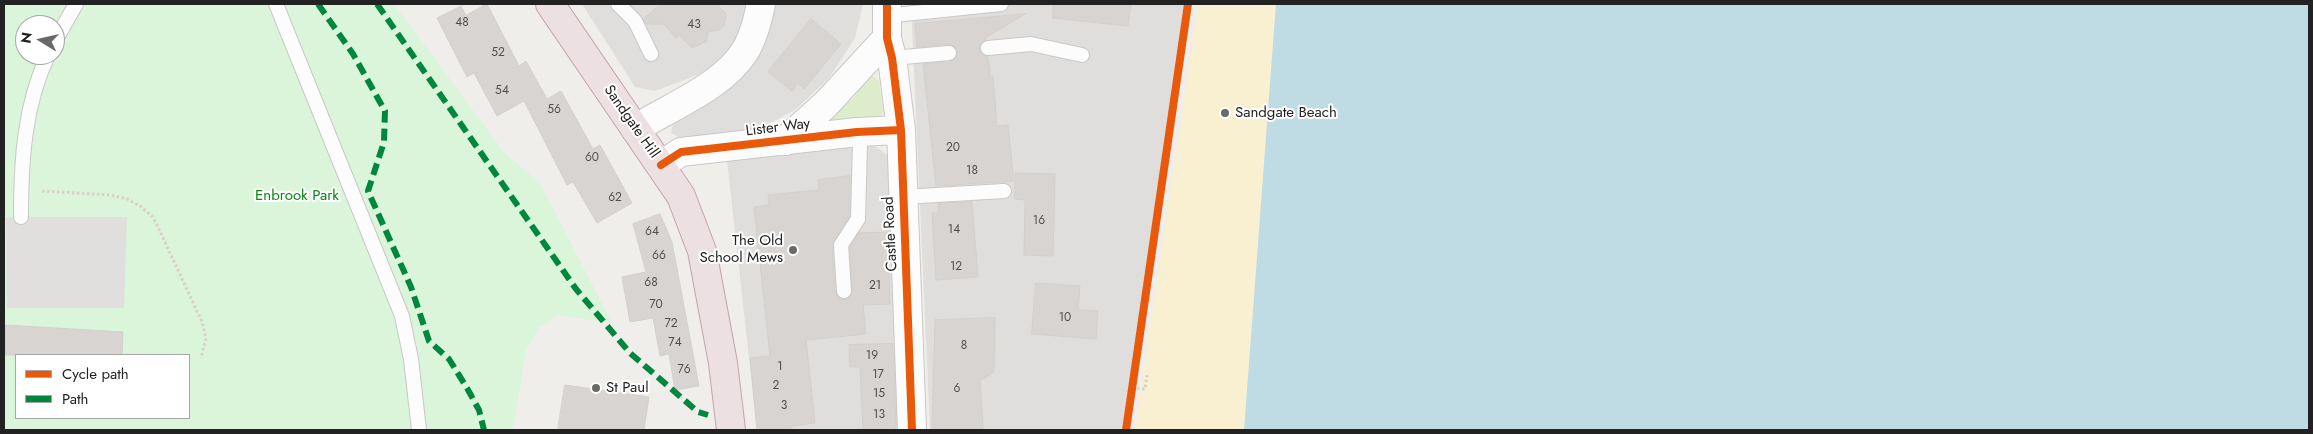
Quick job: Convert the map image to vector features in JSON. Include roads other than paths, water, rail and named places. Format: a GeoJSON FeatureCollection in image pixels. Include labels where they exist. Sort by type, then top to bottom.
{"type":"FeatureCollection","features":[{"type":"Feature","properties":{"kind":"highway","name":"Sandgate Hill"},"geometry":{"type":"LineString","coordinates":[[550,4],[681,196],[702,251],[723,363],[731,430]]}},
{"type":"Feature","properties":{"kind":"street"},"geometry":{"type":"LineString","coordinates":[[635,129],[696,93],[735,64],[745,51],[752,36],[761,4]]}},
{"type":"Feature","properties":{"kind":"street","name":"Castle Road"},"geometry":{"type":"LineString","coordinates":[[888,29],[901,130],[912,430]]}},
{"type":"Feature","properties":{"kind":"street","name":"Lister Way"},"geometry":{"type":"LineString","coordinates":[[785,141],[826,104],[888,29]]}},
{"type":"Feature","properties":{"kind":"street","name":"Lister Way"},"geometry":{"type":"LineString","coordinates":[[661,165],[681,152],[857,132],[901,130]]}},
{"type":"Feature","properties":{"kind":"lane"},"geometry":{"type":"LineString","coordinates":[[65,23],[76,4]]}},
{"type":"Feature","properties":{"kind":"lane"},"geometry":{"type":"LineString","coordinates":[[276,4],[402,316],[411,359],[419,430]]}},
{"type":"Feature","properties":{"kind":"lane"},"geometry":{"type":"LineString","coordinates":[[618,4],[635,21],[652,54]]}},
{"type":"Feature","properties":{"kind":"lane"},"geometry":{"type":"LineString","coordinates":[[888,29],[1001,4]]}},
{"type":"Feature","properties":{"kind":"lane"},"geometry":{"type":"LineString","coordinates":[[888,29],[949,53]]}},
{"type":"Feature","properties":{"kind":"lane"},"geometry":{"type":"LineString","coordinates":[[988,48],[1031,44],[1082,55]]}},
{"type":"Feature","properties":{"kind":"lane"},"geometry":{"type":"LineString","coordinates":[[21,217],[24,142],[31,100],[44,65]]}},
{"type":"Feature","properties":{"kind":"lane"},"geometry":{"type":"LineString","coordinates":[[844,292],[841,245],[858,219],[860,143],[857,132]]}},
{"type":"Feature","properties":{"kind":"lane"},"geometry":{"type":"LineString","coordinates":[[903,197],[1004,190]]}},
{"type":"Feature","properties":{"kind":"water"},"geometry":{"type":"Polygon","coordinates":[[[1276,4],[2309,4],[2309,430],[1244,430],[1276,4]]]}},
{"type":"Feature","properties":{"kind":"place","name":"Sandgate Beach"},"geometry":{"type":"Point","coordinates":[1225,113]}},
{"type":"Feature","properties":{"kind":"place","name":"The Old School Mews"},"geometry":{"type":"Point","coordinates":[793,250]}},
{"type":"Feature","properties":{"kind":"place","name":"St Paul"},"geometry":{"type":"Point","coordinates":[596,388]}},
{"type":"Feature","properties":{"kind":"park label","name":"Enbrook Park"},"geometry":{"type":"Point","coordinates":[297,196]}}]}
